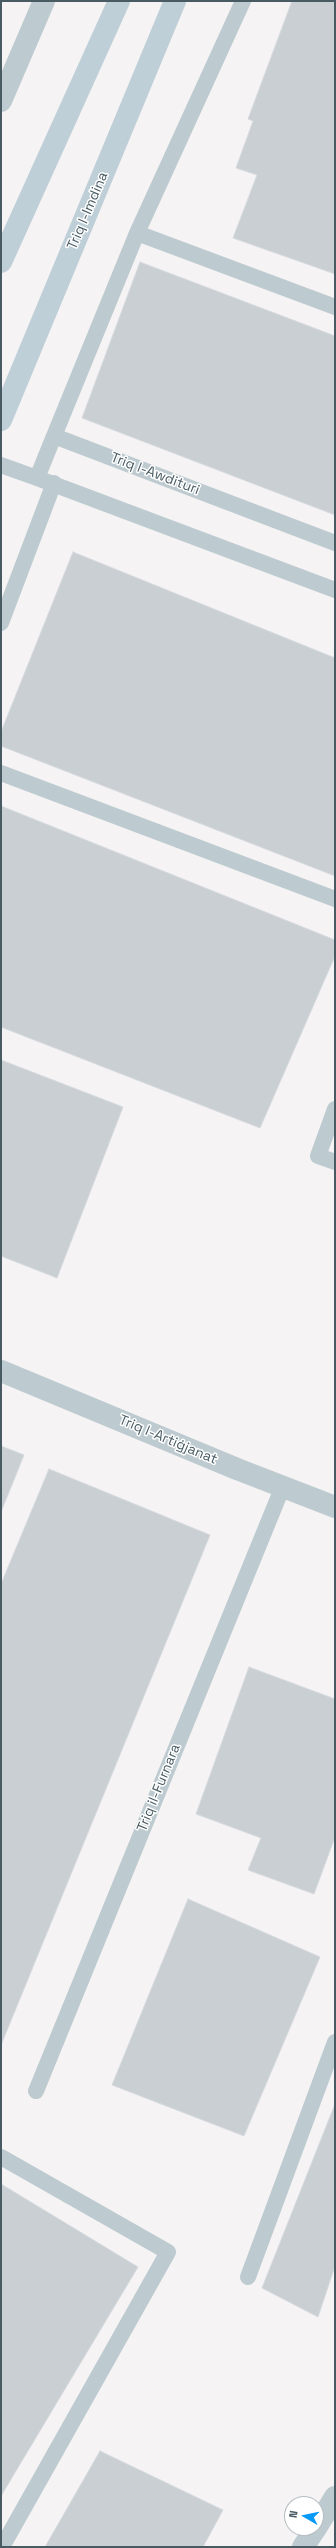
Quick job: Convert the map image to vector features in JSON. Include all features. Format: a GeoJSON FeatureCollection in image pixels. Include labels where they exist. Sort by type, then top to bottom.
{"type":"FeatureCollection","features":[{"type":"Feature","properties":{"kind":"main road"},"geometry":{"type":"LineString","coordinates":[[1,262],[119,1]]}},
{"type":"Feature","properties":{"kind":"main road","name":"Triq l-Imdina"},"geometry":{"type":"LineString","coordinates":[[1,420],[175,1]]}},
{"type":"Feature","properties":{"kind":"street"},"geometry":{"type":"LineString","coordinates":[[1,101],[44,1]]}},
{"type":"Feature","properties":{"kind":"street","name":"Triq l-Artiġjanat"},"geometry":{"type":"LineString","coordinates":[[1,1371],[335,1507]]}},
{"type":"Feature","properties":{"kind":"street"},"geometry":{"type":"LineString","coordinates":[[303,2547],[325,2517]]}},
{"type":"Feature","properties":{"kind":"lane"},"geometry":{"type":"LineString","coordinates":[[37,478],[138,234],[244,1]]}},
{"type":"Feature","properties":{"kind":"lane"},"geometry":{"type":"LineString","coordinates":[[138,234],[335,307]]}},
{"type":"Feature","properties":{"kind":"lane","name":"Triq l-Awdituri"},"geometry":{"type":"LineString","coordinates":[[54,436],[335,542]]}},
{"type":"Feature","properties":{"kind":"lane"},"geometry":{"type":"LineString","coordinates":[[1,465],[54,483],[335,590]]}},
{"type":"Feature","properties":{"kind":"lane"},"geometry":{"type":"LineString","coordinates":[[1,623],[54,483]]}},
{"type":"Feature","properties":{"kind":"lane"},"geometry":{"type":"LineString","coordinates":[[1,773],[335,899]]}},
{"type":"Feature","properties":{"kind":"lane"},"geometry":{"type":"LineString","coordinates":[[335,1109],[318,1156],[335,1162]]}},
{"type":"Feature","properties":{"kind":"lane","name":"Triq il-Furnara"},"geometry":{"type":"LineString","coordinates":[[36,2091],[283,1486]]}},
{"type":"Feature","properties":{"kind":"lane"},"geometry":{"type":"LineString","coordinates":[[248,2277],[335,2042]]}},
{"type":"Feature","properties":{"kind":"lane"},"geometry":{"type":"LineString","coordinates":[[1,2157],[168,2252],[2,2547]]}},
{"type":"Feature","properties":{"kind":"building"},"geometry":{"type":"Polygon","coordinates":[[[292,1],[335,1],[335,274],[233,238],[257,175],[236,168],[253,121],[248,119],[292,1]]]}},
{"type":"Feature","properties":{"kind":"building"},"geometry":{"type":"Polygon","coordinates":[[[140,262],[335,336],[335,515],[82,418],[140,262]]]}},
{"type":"Feature","properties":{"kind":"building"},"geometry":{"type":"Polygon","coordinates":[[[73,552],[335,658],[335,876],[1,746],[1,732],[73,552]]]}},
{"type":"Feature","properties":{"kind":"building"},"geometry":{"type":"Polygon","coordinates":[[[1,806],[335,940],[335,956],[260,1128],[1,1027],[1,806]]]}},
{"type":"Feature","properties":{"kind":"building"},"geometry":{"type":"Polygon","coordinates":[[[1,1060],[123,1107],[57,1278],[1,1256],[1,1060]]]}},
{"type":"Feature","properties":{"kind":"building"},"geometry":{"type":"Polygon","coordinates":[[[1,1446],[24,1455],[1,1512],[1,1446]]]}},
{"type":"Feature","properties":{"kind":"building"},"geometry":{"type":"Polygon","coordinates":[[[49,1469],[210,1535],[1,2045],[1,1584],[49,1469]]]}},
{"type":"Feature","properties":{"kind":"building"},"geometry":{"type":"Polygon","coordinates":[[[249,1667],[335,1699],[335,1837],[314,1894],[248,1870],[261,1838],[196,1814],[249,1667]]]}},
{"type":"Feature","properties":{"kind":"building"},"geometry":{"type":"Polygon","coordinates":[[[188,1899],[320,1957],[244,2136],[112,2085],[188,1899]]]}},
{"type":"Feature","properties":{"kind":"building"},"geometry":{"type":"Polygon","coordinates":[[[335,2104],[335,2266],[318,2317],[262,2288],[335,2104]]]}},
{"type":"Feature","properties":{"kind":"building"},"geometry":{"type":"Polygon","coordinates":[[[1,2184],[138,2267],[1,2496],[1,2184]]]}},
{"type":"Feature","properties":{"kind":"building"},"geometry":{"type":"Polygon","coordinates":[[[100,2451],[223,2510],[203,2547],[45,2547],[100,2451]]]}}]}
